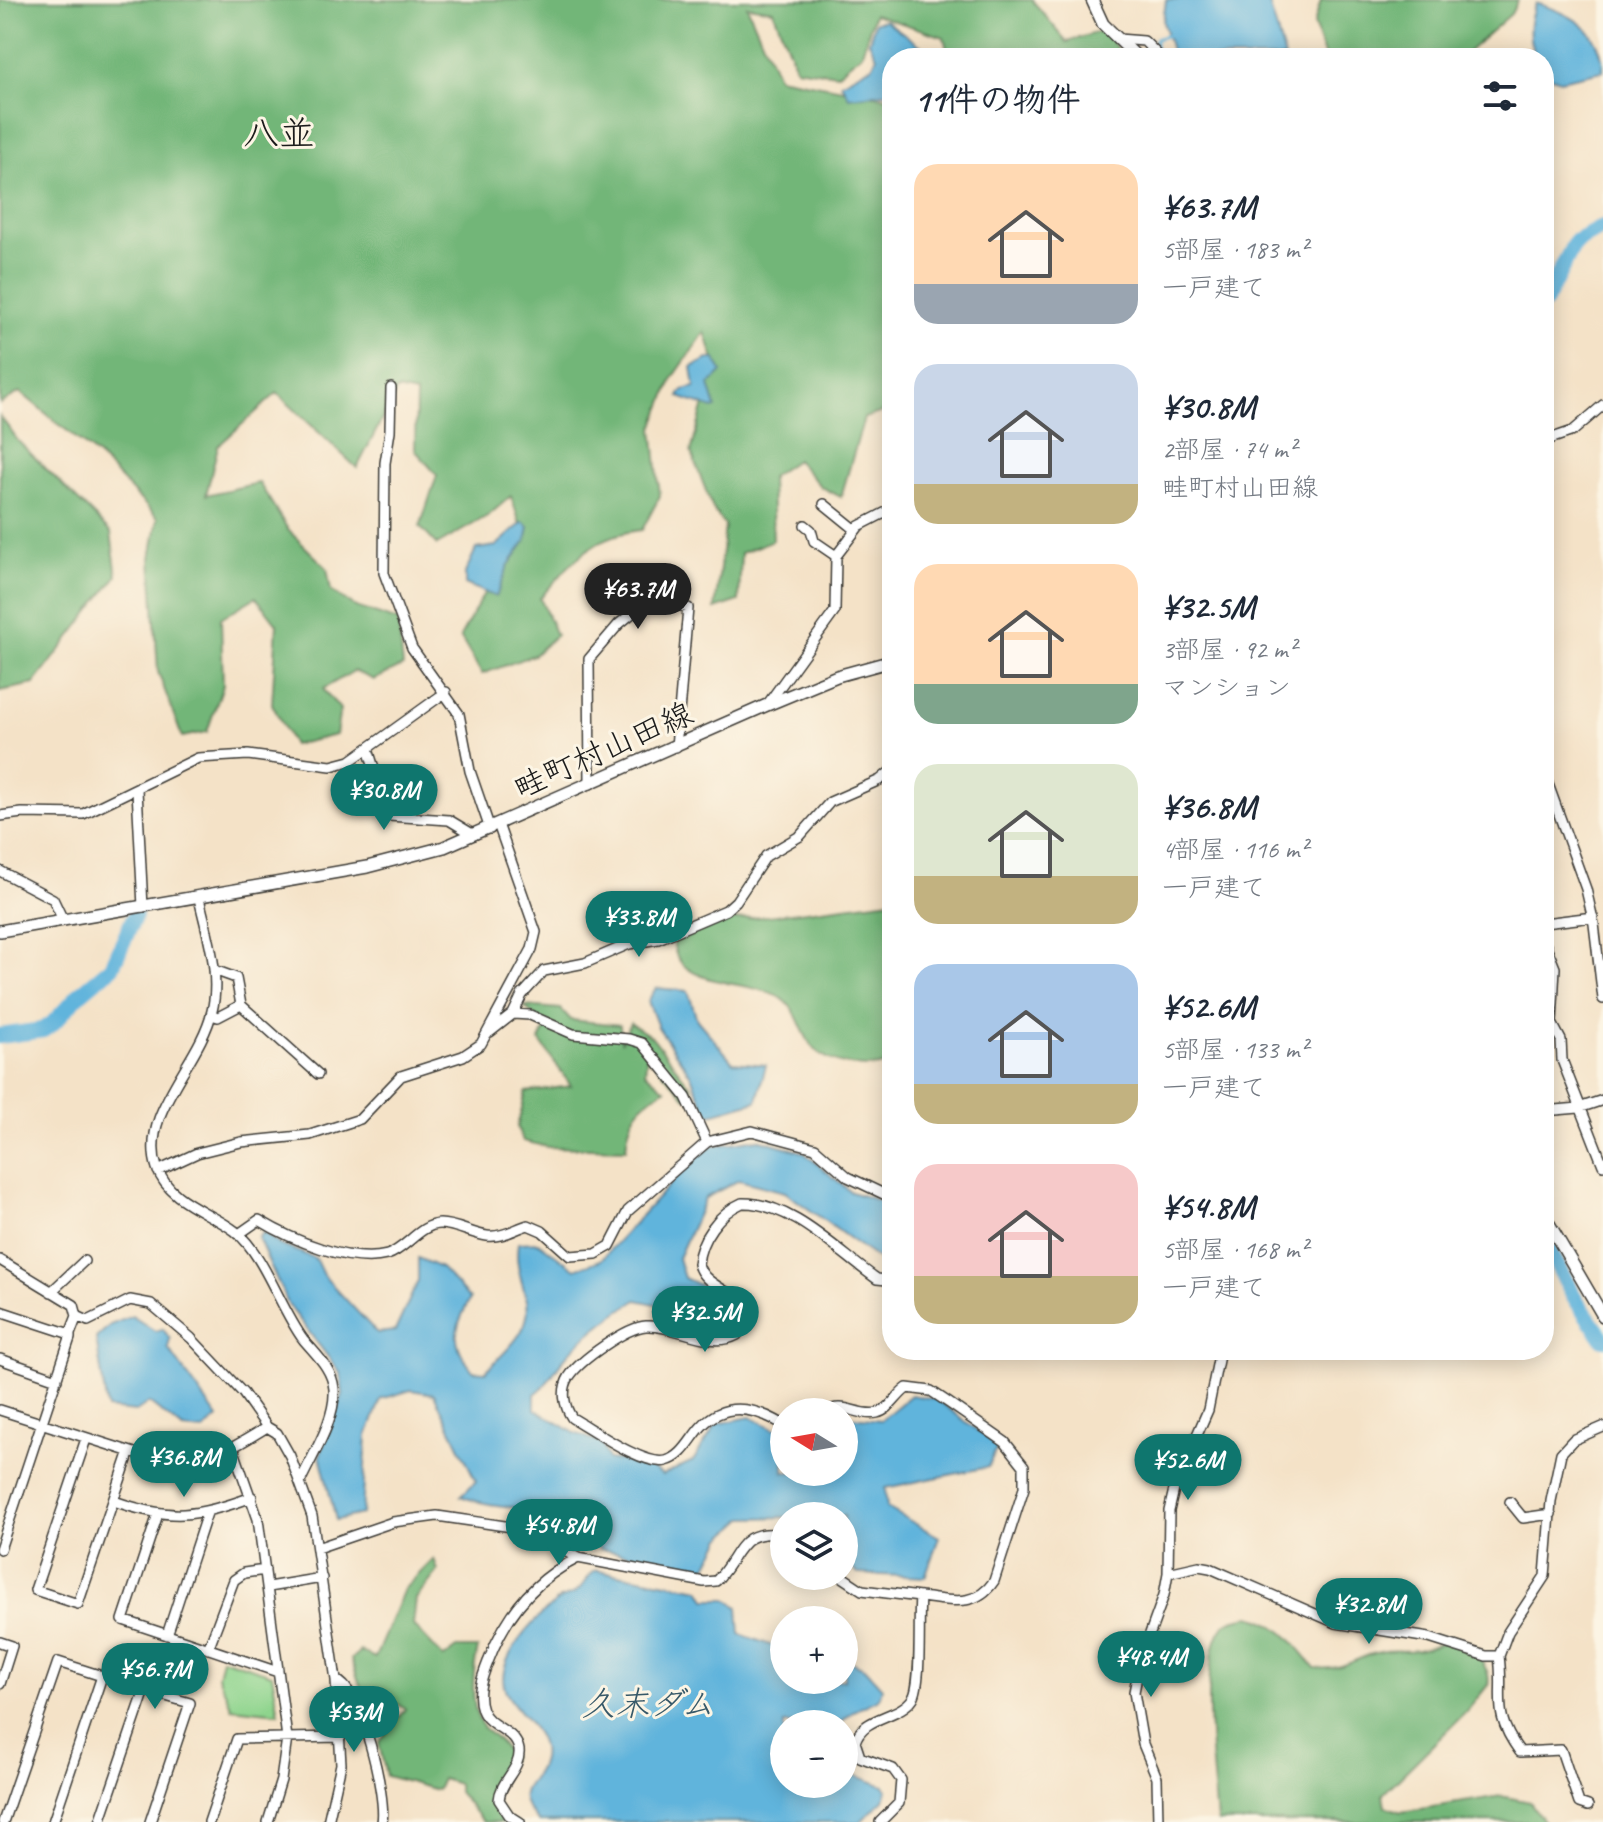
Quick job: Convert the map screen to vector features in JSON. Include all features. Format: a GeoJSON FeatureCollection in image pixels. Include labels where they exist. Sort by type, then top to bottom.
{"type":"FeatureCollection","features":[{"type":"Feature","properties":{"kind":"main road"},"geometry":{"type":"LineString","coordinates":[[1092,0],[1097,16],[1127,48]]}},
{"type":"Feature","properties":{"kind":"main road","name":"畦町村山田線"},"geometry":{"type":"LineString","coordinates":[[0,931],[367,867],[474,835],[767,705],[837,676],[882,664]]}},
{"type":"Feature","properties":{"kind":"main road"},"geometry":{"type":"LineString","coordinates":[[1554,1231],[1601,1309]]}},
{"type":"Feature","properties":{"kind":"street"},"geometry":{"type":"LineString","coordinates":[[1118,39],[1144,41],[1151,48]]}},
{"type":"Feature","properties":{"kind":"street"},"geometry":{"type":"LineString","coordinates":[[158,1171],[197,1153],[241,1142],[310,1135],[360,1119],[401,1076],[473,1051],[487,1034],[532,949],[536,932],[470,771],[459,714],[412,648],[384,573],[385,463],[390,431],[391,388]]}},
{"type":"Feature","properties":{"kind":"street"},"geometry":{"type":"LineString","coordinates":[[1554,438],[1573,431],[1603,405]]}},
{"type":"Feature","properties":{"kind":"street"},"geometry":{"type":"LineString","coordinates":[[824,504],[856,530]]}},
{"type":"Feature","properties":{"kind":"street"},"geometry":{"type":"LineString","coordinates":[[767,705],[835,611],[836,556],[856,530],[882,513]]}},
{"type":"Feature","properties":{"kind":"street"},"geometry":{"type":"LineString","coordinates":[[805,525],[811,530],[814,541],[836,556]]}},
{"type":"Feature","properties":{"kind":"street"},"geometry":{"type":"LineString","coordinates":[[590,784],[589,659],[619,624],[652,597],[688,608],[676,747]]}},
{"type":"Feature","properties":{"kind":"street"},"geometry":{"type":"LineString","coordinates":[[0,816],[22,813],[83,814],[198,758],[248,755],[331,766],[350,761],[446,692]]}},
{"type":"Feature","properties":{"kind":"street"},"geometry":{"type":"LineString","coordinates":[[368,749],[389,816],[449,820],[474,835]]}},
{"type":"Feature","properties":{"kind":"street"},"geometry":{"type":"LineString","coordinates":[[487,1034],[513,1014],[522,995],[544,971],[585,963],[629,944],[658,939],[726,910],[736,901],[766,856],[800,836],[830,802],[882,778]]}},
{"type":"Feature","properties":{"kind":"street"},"geometry":{"type":"LineString","coordinates":[[137,790],[143,907]]}},
{"type":"Feature","properties":{"kind":"street"},"geometry":{"type":"LineString","coordinates":[[1554,799],[1597,921],[1603,999]]}},
{"type":"Feature","properties":{"kind":"street"},"geometry":{"type":"LineString","coordinates":[[0,871],[53,899],[63,920]]}},
{"type":"Feature","properties":{"kind":"street"},"geometry":{"type":"LineString","coordinates":[[199,898],[214,970],[211,1015],[157,1125],[153,1144],[158,1171],[175,1194],[239,1234],[281,1305],[332,1375],[334,1393],[331,1412],[301,1480]]}},
{"type":"Feature","properties":{"kind":"street"},"geometry":{"type":"LineString","coordinates":[[1554,923],[1597,921]]}},
{"type":"Feature","properties":{"kind":"street"},"geometry":{"type":"LineString","coordinates":[[1554,966],[1554,986]]}},
{"type":"Feature","properties":{"kind":"street"},"geometry":{"type":"LineString","coordinates":[[214,970],[236,978],[241,1005],[318,1074]]}},
{"type":"Feature","properties":{"kind":"street"},"geometry":{"type":"LineString","coordinates":[[211,1015],[218,1017],[241,1005]]}},
{"type":"Feature","properties":{"kind":"street"},"geometry":{"type":"LineString","coordinates":[[513,1014],[530,1015],[584,1036],[629,1039],[642,1043],[689,1102],[707,1142]]}},
{"type":"Feature","properties":{"kind":"street"},"geometry":{"type":"LineString","coordinates":[[1554,1029],[1579,1108],[1603,1165]]}},
{"type":"Feature","properties":{"kind":"street"},"geometry":{"type":"LineString","coordinates":[[1554,1110],[1579,1108],[1603,1100]]}},
{"type":"Feature","properties":{"kind":"street"},"geometry":{"type":"LineString","coordinates":[[239,1234],[259,1220],[287,1237],[319,1247],[352,1255],[387,1255],[429,1227],[439,1224],[490,1237],[528,1225],[542,1231],[570,1256],[580,1258],[610,1246],[628,1211],[707,1142],[752,1131],[815,1148],[848,1177],[882,1193]]}},
{"type":"Feature","properties":{"kind":"street"},"geometry":{"type":"LineString","coordinates":[[770,1418],[757,1411],[731,1409],[710,1419],[675,1457],[655,1461],[572,1418],[566,1409],[566,1386],[577,1368],[631,1329],[661,1326],[725,1341],[737,1335],[742,1320],[738,1302],[733,1293],[709,1283],[698,1264],[703,1242],[720,1219],[742,1203],[766,1205],[802,1223],[877,1279],[882,1280]]}},
{"type":"Feature","properties":{"kind":"street"},"geometry":{"type":"LineString","coordinates":[[0,1260],[74,1305],[77,1316],[0,1549]]}},
{"type":"Feature","properties":{"kind":"street"},"geometry":{"type":"LineString","coordinates":[[51,1292],[84,1261]]}},
{"type":"Feature","properties":{"kind":"street"},"geometry":{"type":"LineString","coordinates":[[77,1316],[88,1321],[130,1300],[151,1304],[191,1338],[243,1393],[267,1427],[277,1433],[301,1480],[322,1578],[341,1737],[337,1788],[328,1822]]}},
{"type":"Feature","properties":{"kind":"street"},"geometry":{"type":"LineString","coordinates":[[0,1311],[70,1334]]}},
{"type":"Feature","properties":{"kind":"street"},"geometry":{"type":"LineString","coordinates":[[0,1359],[57,1379]]}},
{"type":"Feature","properties":{"kind":"street"},"geometry":{"type":"LineString","coordinates":[[1158,1822],[1157,1778],[1143,1744],[1134,1692],[1140,1661],[1160,1614],[1168,1573],[1169,1511],[1175,1485],[1208,1410],[1218,1360]]}},
{"type":"Feature","properties":{"kind":"street"},"geometry":{"type":"LineString","coordinates":[[858,1411],[872,1414],[889,1407],[907,1388],[931,1391],[1005,1442],[1024,1466],[1024,1488],[994,1581],[987,1591],[974,1600],[920,1597],[858,1587]]}},
{"type":"Feature","properties":{"kind":"street"},"geometry":{"type":"LineString","coordinates":[[0,1410],[129,1454],[185,1465],[203,1462],[267,1427]]}},
{"type":"Feature","properties":{"kind":"street"},"geometry":{"type":"LineString","coordinates":[[1588,1806],[1579,1803],[1561,1750],[1520,1752],[1505,1730],[1497,1700],[1499,1656],[1508,1632],[1545,1576],[1551,1514],[1565,1445],[1603,1427]]}},
{"type":"Feature","properties":{"kind":"street"},"geometry":{"type":"LineString","coordinates":[[86,1439],[35,1590],[78,1604],[129,1454]]}},
{"type":"Feature","properties":{"kind":"street"},"geometry":{"type":"LineString","coordinates":[[233,1448],[252,1497],[268,1587],[287,1738],[281,1780],[268,1822]]}},
{"type":"Feature","properties":{"kind":"street"},"geometry":{"type":"LineString","coordinates":[[114,1501],[158,1514],[207,1513],[252,1497]]}},
{"type":"Feature","properties":{"kind":"street"},"geometry":{"type":"LineString","coordinates":[[1510,1502],[1523,1518],[1551,1514]]}},
{"type":"Feature","properties":{"kind":"street"},"geometry":{"type":"LineString","coordinates":[[167,1635],[207,1513]]}},
{"type":"Feature","properties":{"kind":"street"},"geometry":{"type":"LineString","coordinates":[[158,1514],[123,1620],[278,1672]]}},
{"type":"Feature","properties":{"kind":"street"},"geometry":{"type":"LineString","coordinates":[[317,1548],[393,1522],[437,1516],[519,1528],[578,1558],[704,1582],[716,1581],[739,1545],[752,1536],[770,1535]]}},
{"type":"Feature","properties":{"kind":"street"},"geometry":{"type":"LineString","coordinates":[[520,1822],[502,1808],[499,1800],[502,1785],[517,1764],[518,1745],[513,1736],[486,1717],[480,1701],[481,1683],[509,1615],[523,1598],[578,1558]]}},
{"type":"Feature","properties":{"kind":"street"},"geometry":{"type":"LineString","coordinates":[[1168,1573],[1199,1566],[1210,1568],[1336,1623],[1429,1638],[1486,1656],[1499,1656]]}},
{"type":"Feature","properties":{"kind":"street"},"geometry":{"type":"LineString","coordinates":[[208,1649],[234,1580],[244,1573],[265,1570]]}},
{"type":"Feature","properties":{"kind":"street"},"geometry":{"type":"LineString","coordinates":[[268,1587],[322,1578]]}},
{"type":"Feature","properties":{"kind":"street"},"geometry":{"type":"LineString","coordinates":[[880,1822],[899,1803],[901,1780],[886,1765],[860,1757],[855,1742],[864,1727],[902,1708],[917,1690],[920,1597]]}},
{"type":"Feature","properties":{"kind":"street"},"geometry":{"type":"LineString","coordinates":[[0,1642],[12,1646],[0,1684]]}},
{"type":"Feature","properties":{"kind":"street"},"geometry":{"type":"LineString","coordinates":[[3,1822],[58,1662],[102,1676],[53,1822]]}},
{"type":"Feature","properties":{"kind":"street"},"geometry":{"type":"LineString","coordinates":[[336,1680],[344,1683],[353,1697],[365,1731],[384,1808],[382,1822]]}},
{"type":"Feature","properties":{"kind":"street"},"geometry":{"type":"LineString","coordinates":[[100,1822],[145,1690],[190,1703],[150,1822]]}},
{"type":"Feature","properties":{"kind":"street"},"geometry":{"type":"LineString","coordinates":[[209,1822],[237,1739],[341,1737]]}},
{"type":"Feature","properties":{"kind":"green space"},"geometry":{"type":"Polygon","coordinates":[[[0,0],[1032,0],[1067,42],[1104,30],[1117,48],[947,48],[944,37],[874,14],[862,53],[837,74],[796,68],[773,10],[747,6],[778,77],[882,96],[882,412],[864,418],[841,497],[821,487],[796,460],[771,477],[773,540],[741,553],[739,601],[715,609],[725,526],[713,509],[691,452],[715,363],[705,332],[673,378],[653,428],[660,496],[642,530],[609,538],[584,552],[540,598],[556,635],[534,655],[482,674],[460,637],[521,527],[511,496],[489,515],[437,545],[420,527],[437,475],[415,450],[416,394],[397,390],[357,468],[277,393],[218,446],[206,495],[259,483],[289,531],[327,568],[331,591],[356,607],[398,621],[403,666],[374,680],[354,671],[323,689],[340,709],[336,735],[293,745],[272,704],[277,624],[256,597],[221,618],[223,685],[207,732],[182,737],[158,672],[151,558],[158,518],[99,457],[20,392],[0,404],[0,0]]]}},
{"type":"Feature","properties":{"kind":"green space"},"geometry":{"type":"Polygon","coordinates":[[[1321,0],[1518,0],[1511,14],[1472,48],[1322,48],[1314,24],[1321,0]]]}},
{"type":"Feature","properties":{"kind":"green space"},"geometry":{"type":"Polygon","coordinates":[[[0,416],[19,442],[111,533],[117,576],[34,684],[0,691],[0,416]]]}},
{"type":"Feature","properties":{"kind":"green space"},"geometry":{"type":"Polygon","coordinates":[[[882,901],[882,1065],[861,1067],[832,1060],[810,1044],[795,1014],[778,996],[713,980],[684,965],[676,954],[674,937],[698,925],[882,901]]]}},
{"type":"Feature","properties":{"kind":"green space"},"geometry":{"type":"Polygon","coordinates":[[[524,1006],[561,1009],[571,1020],[620,1025],[621,1042],[630,1023],[653,1038],[692,1088],[686,1098],[647,1055],[645,1072],[665,1089],[636,1113],[629,1129],[626,1149],[547,1147],[523,1141],[517,1127],[526,1092],[571,1086],[540,1041],[546,1027],[524,1006]]]}},
{"type":"Feature","properties":{"kind":"green space"},"geometry":{"type":"Polygon","coordinates":[[[434,1559],[438,1571],[416,1599],[413,1625],[444,1658],[457,1648],[478,1648],[474,1679],[476,1712],[485,1729],[511,1757],[495,1791],[497,1813],[508,1822],[483,1822],[458,1792],[458,1784],[442,1779],[437,1790],[386,1776],[379,1743],[405,1709],[386,1698],[366,1702],[351,1659],[360,1651],[375,1658],[404,1589],[434,1559]]]}},
{"type":"Feature","properties":{"kind":"green space"},"geometry":{"type":"Polygon","coordinates":[[[1250,1616],[1279,1629],[1315,1668],[1342,1666],[1385,1651],[1418,1650],[1453,1641],[1468,1645],[1485,1668],[1488,1685],[1467,1711],[1383,1794],[1385,1806],[1401,1812],[1501,1796],[1530,1802],[1544,1822],[1217,1822],[1209,1722],[1211,1666],[1222,1628],[1231,1621],[1250,1616]]]}},
{"type":"Feature","properties":{"kind":"green space"},"geometry":{"type":"Polygon","coordinates":[[[222,1658],[272,1674],[279,1713],[232,1708],[218,1676],[222,1658]]]}},
{"type":"Feature","properties":{"kind":"water"},"geometry":{"type":"Polygon","coordinates":[[[1166,0],[1268,0],[1282,48],[1170,48],[1163,22],[1166,0]]]}},
{"type":"Feature","properties":{"kind":"water"},"geometry":{"type":"Polygon","coordinates":[[[1536,3],[1562,12],[1583,26],[1598,45],[1603,71],[1560,80],[1554,78],[1554,48],[1533,48],[1531,17],[1536,3]]]}},
{"type":"Feature","properties":{"kind":"water"},"geometry":{"type":"Polygon","coordinates":[[[885,20],[921,48],[882,48],[882,93],[849,97],[841,83],[873,65],[877,56],[869,42],[875,22],[885,20]]]}},
{"type":"Feature","properties":{"kind":"water"},"geometry":{"type":"Polygon","coordinates":[[[715,359],[722,372],[709,385],[716,408],[713,409],[679,397],[683,390],[695,387],[692,367],[715,359]]]}},
{"type":"Feature","properties":{"kind":"water"},"geometry":{"type":"Polygon","coordinates":[[[523,522],[529,527],[526,541],[508,566],[496,597],[465,584],[465,573],[476,549],[496,546],[523,522]]]}},
{"type":"Feature","properties":{"kind":"water"},"geometry":{"type":"Polygon","coordinates":[[[656,988],[688,991],[697,1020],[733,1062],[766,1065],[757,1101],[708,1115],[690,1074],[658,1027],[648,1001],[656,988]]]}},
{"type":"Feature","properties":{"kind":"water"},"geometry":{"type":"Polygon","coordinates":[[[758,1139],[803,1152],[851,1192],[882,1202],[882,1254],[879,1260],[785,1192],[739,1180],[705,1198],[678,1258],[684,1278],[723,1296],[727,1311],[718,1318],[637,1300],[597,1327],[571,1351],[535,1394],[535,1409],[575,1433],[602,1443],[608,1460],[641,1462],[663,1475],[693,1461],[717,1424],[750,1417],[770,1426],[770,1486],[858,1486],[858,1418],[881,1420],[911,1395],[936,1399],[998,1446],[988,1467],[885,1488],[887,1508],[939,1537],[925,1577],[858,1574],[858,1502],[770,1502],[770,1517],[744,1518],[722,1538],[706,1568],[599,1549],[587,1533],[555,1515],[461,1496],[476,1481],[434,1394],[411,1390],[381,1399],[367,1436],[362,1514],[336,1520],[320,1455],[343,1394],[340,1373],[288,1304],[258,1238],[263,1232],[280,1245],[315,1258],[323,1275],[377,1333],[395,1331],[418,1281],[418,1258],[441,1268],[470,1299],[460,1319],[458,1344],[473,1371],[485,1372],[518,1337],[527,1317],[528,1306],[518,1263],[518,1243],[538,1242],[575,1269],[601,1260],[691,1161],[712,1146],[758,1139]]]}},
{"type":"Feature","properties":{"kind":"water"},"geometry":{"type":"Polygon","coordinates":[[[132,1316],[155,1331],[163,1329],[170,1339],[168,1348],[218,1418],[203,1431],[183,1429],[149,1403],[136,1412],[107,1409],[96,1338],[110,1325],[132,1316]]]}},
{"type":"Feature","properties":{"kind":"water","name":"久末ダム"},"geometry":{"type":"Polygon","coordinates":[[[596,1570],[700,1589],[706,1599],[727,1599],[738,1607],[740,1634],[770,1645],[770,1694],[858,1694],[858,1665],[864,1668],[882,1688],[879,1699],[856,1710],[770,1710],[770,1798],[858,1798],[858,1776],[884,1786],[887,1790],[884,1800],[860,1822],[539,1822],[524,1801],[524,1794],[539,1768],[542,1749],[535,1731],[506,1692],[503,1680],[505,1667],[518,1642],[537,1619],[557,1601],[579,1590],[596,1570]]]}},
{"type":"Feature","properties":{"kind":"waterway"},"geometry":{"type":"LineString","coordinates":[[1155,48],[1155,39],[1169,35]]}},
{"type":"Feature","properties":{"kind":"waterway"},"geometry":{"type":"LineString","coordinates":[[1554,283],[1575,242],[1603,227]]}},
{"type":"Feature","properties":{"kind":"waterway"},"geometry":{"type":"LineString","coordinates":[[0,1036],[43,1030],[52,1024],[81,993],[112,967],[135,915]]}},
{"type":"Feature","properties":{"kind":"waterway"},"geometry":{"type":"LineString","coordinates":[[1554,1259],[1576,1300],[1603,1339]]}},
{"type":"Feature","properties":{"kind":"district","name":"八並"},"geometry":{"type":"Point","coordinates":[279,132]}}]}
